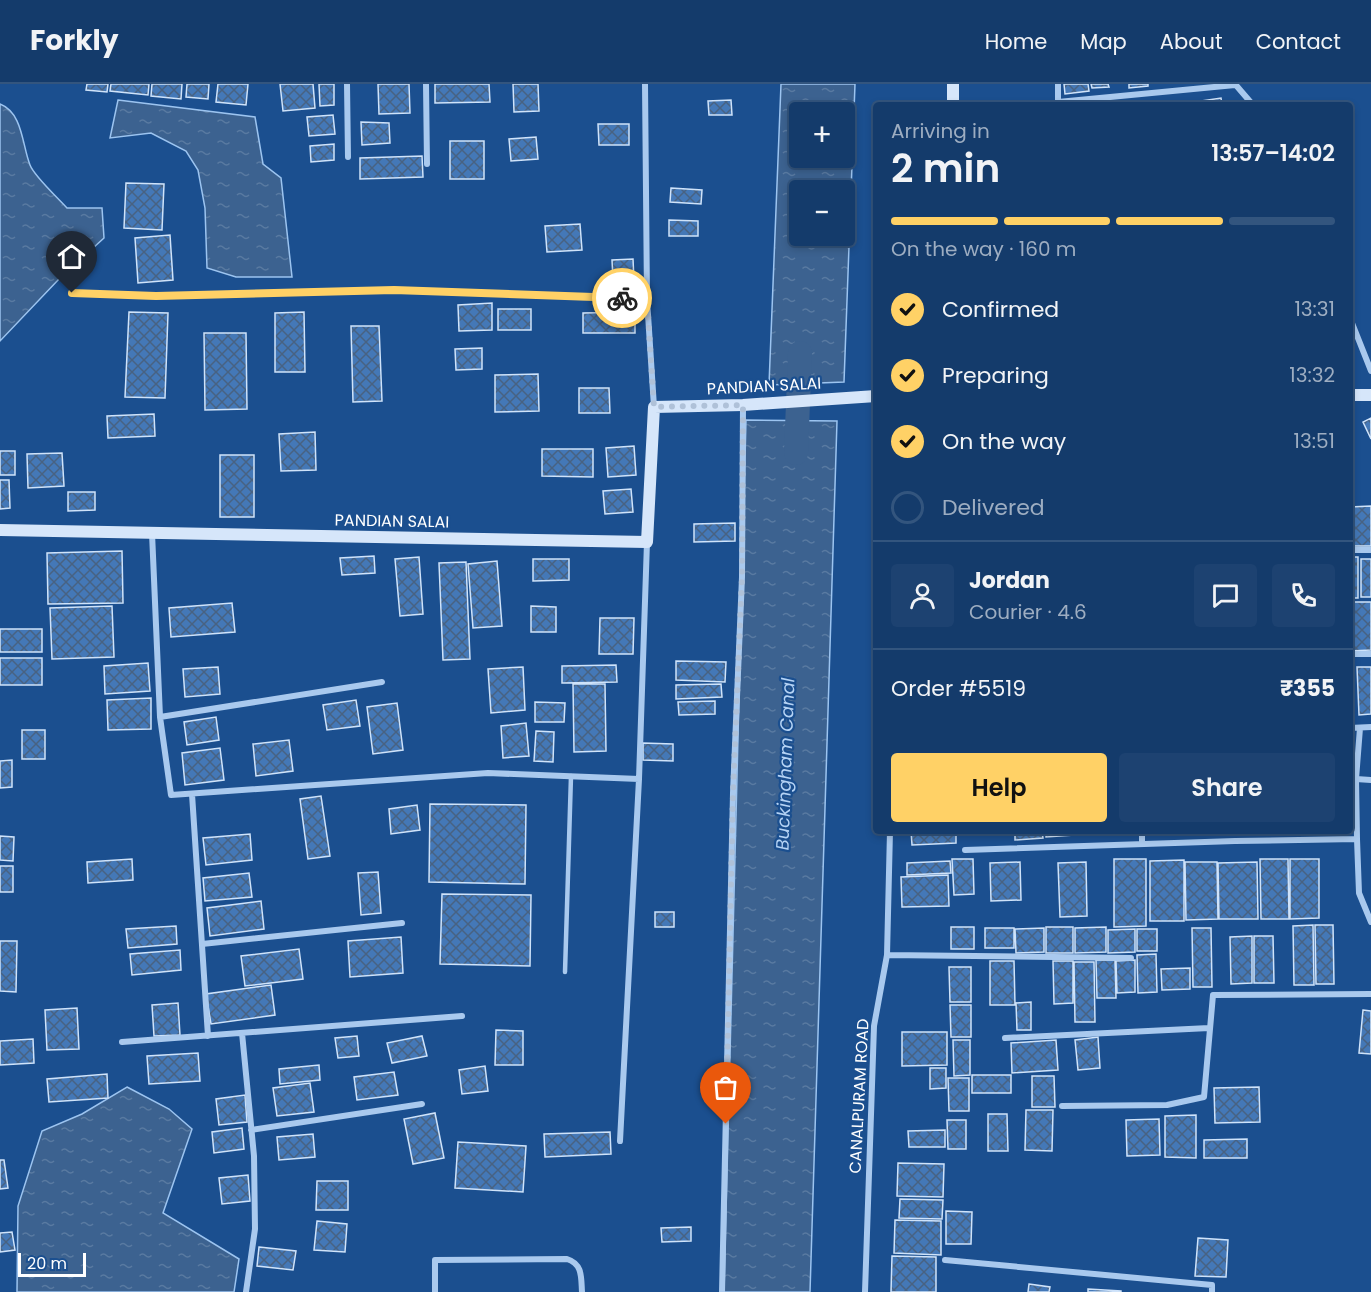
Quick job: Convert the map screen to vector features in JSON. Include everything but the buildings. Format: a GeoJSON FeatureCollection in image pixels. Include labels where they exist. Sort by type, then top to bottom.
{"type":"FeatureCollection","features":[{"type":"Feature","properties":{"kind":"street"},"geometry":{"type":"LineString","coordinates":[[347,84],[348,157]]}},
{"type":"Feature","properties":{"kind":"street"},"geometry":{"type":"LineString","coordinates":[[426,84],[427,164]]}},
{"type":"Feature","properties":{"kind":"street"},"geometry":{"type":"LineString","coordinates":[[620,1141],[639,779],[654,407],[647,299],[645,84]]}},
{"type":"Feature","properties":{"kind":"street"},"geometry":{"type":"LineString","coordinates":[[953,84],[953,102]]}},
{"type":"Feature","properties":{"kind":"street"},"geometry":{"type":"LineString","coordinates":[[1058,84],[1058,102],[1235,85],[1250,102]]}},
{"type":"Feature","properties":{"kind":"street"},"geometry":{"type":"LineString","coordinates":[[72,293],[156,296],[394,290],[647,299]]}},
{"type":"Feature","properties":{"kind":"street"},"geometry":{"type":"LineString","coordinates":[[1353,326],[1371,371]]}},
{"type":"Feature","properties":{"kind":"street"},"geometry":{"type":"LineString","coordinates":[[1353,395],[1371,395]]}},
{"type":"Feature","properties":{"kind":"street","name":"PANDIAN SALAI"},"geometry":{"type":"LineString","coordinates":[[654,407],[743,405],[873,396]]}},
{"type":"Feature","properties":{"kind":"street"},"geometry":{"type":"LineString","coordinates":[[722,1292],[733,793],[742,577],[743,405]]}},
{"type":"Feature","properties":{"kind":"street","name":"PANDIAN SALAI"},"geometry":{"type":"LineString","coordinates":[[0,530],[647,542]]}},
{"type":"Feature","properties":{"kind":"street"},"geometry":{"type":"LineString","coordinates":[[152,533],[160,717],[171,795],[489,773],[639,779]]}},
{"type":"Feature","properties":{"kind":"street"},"geometry":{"type":"LineString","coordinates":[[1353,550],[1371,550]]}},
{"type":"Feature","properties":{"kind":"street"},"geometry":{"type":"LineString","coordinates":[[1353,654],[1371,654]]}},
{"type":"Feature","properties":{"kind":"street"},"geometry":{"type":"LineString","coordinates":[[160,717],[382,682]]}},
{"type":"Feature","properties":{"kind":"street"},"geometry":{"type":"LineString","coordinates":[[1353,728],[1371,727]]}},
{"type":"Feature","properties":{"kind":"street"},"geometry":{"type":"LineString","coordinates":[[1360,728],[1356,779],[1359,893],[1371,922]]}},
{"type":"Feature","properties":{"kind":"street"},"geometry":{"type":"LineString","coordinates":[[1356,779],[1371,780]]}},
{"type":"Feature","properties":{"kind":"street"},"geometry":{"type":"LineString","coordinates":[[192,794],[208,1036]]}},
{"type":"Feature","properties":{"kind":"street","name":"CANALPURAM ROAD"},"geometry":{"type":"LineString","coordinates":[[865,1292],[874,1026],[887,955],[890,834]]}},
{"type":"Feature","properties":{"kind":"street"},"geometry":{"type":"LineString","coordinates":[[1142,834],[1142,844]]}},
{"type":"Feature","properties":{"kind":"street"},"geometry":{"type":"LineString","coordinates":[[965,850],[1357,840]]}},
{"type":"Feature","properties":{"kind":"street"},"geometry":{"type":"LineString","coordinates":[[202,944],[402,923]]}},
{"type":"Feature","properties":{"kind":"street"},"geometry":{"type":"LineString","coordinates":[[887,955],[1131,958]]}},
{"type":"Feature","properties":{"kind":"street"},"geometry":{"type":"LineString","coordinates":[[1062,1106],[1167,1105],[1204,1097],[1213,995],[1371,994]]}},
{"type":"Feature","properties":{"kind":"street"},"geometry":{"type":"LineString","coordinates":[[122,1042],[462,1016]]}},
{"type":"Feature","properties":{"kind":"street"},"geometry":{"type":"LineString","coordinates":[[1005,1038],[1209,1029]]}},
{"type":"Feature","properties":{"kind":"street"},"geometry":{"type":"LineString","coordinates":[[242,1033],[251,1130],[255,1229],[246,1292]]}},
{"type":"Feature","properties":{"kind":"street"},"geometry":{"type":"LineString","coordinates":[[251,1130],[422,1104]]}},
{"type":"Feature","properties":{"kind":"street"},"geometry":{"type":"LineString","coordinates":[[435,1292],[435,1260],[543,1259],[574,1261],[580,1272],[582,1292]]}},
{"type":"Feature","properties":{"kind":"street"},"geometry":{"type":"LineString","coordinates":[[945,1260],[1212,1285],[1212,1292]]}},
{"type":"Feature","properties":{"kind":"lane"},"geometry":{"type":"LineString","coordinates":[[565,972],[571,777]]}},
{"type":"Feature","properties":{"kind":"water"},"geometry":{"type":"Polygon","coordinates":[[[781,84],[855,84],[854,102],[789,102],[789,168],[852,168],[851,180],[789,180],[789,246],[849,246],[844,382],[769,385],[781,84]]]}},
{"type":"Feature","properties":{"kind":"water"},"geometry":{"type":"Polygon","coordinates":[[[118,100],[255,117],[263,164],[281,178],[292,277],[236,277],[207,268],[205,208],[198,170],[186,151],[151,133],[110,138],[118,100]]]}},
{"type":"Feature","properties":{"kind":"water"},"geometry":{"type":"Polygon","coordinates":[[[0,104],[8,108],[21,130],[32,170],[67,208],[102,208],[104,238],[59,279],[0,341],[0,104]]]}},
{"type":"Feature","properties":{"kind":"water"},"geometry":{"type":"Polygon","coordinates":[[[746,420],[837,421],[810,1292],[724,1292],[746,420]]]}},
{"type":"Feature","properties":{"kind":"water"},"geometry":{"type":"Polygon","coordinates":[[[127,1087],[169,1109],[192,1129],[163,1213],[239,1259],[234,1292],[17,1292],[18,1206],[42,1131],[82,1114],[127,1087]]]}},
{"type":"Feature","properties":{"kind":"waterway","name":"Buckingham Canal"},"geometry":{"type":"LineString","coordinates":[[796,453],[800,353]]}},
{"type":"Feature","properties":{"kind":"way so far"},"geometry":{"type":"LineString","coordinates":[[622,298],[647,299],[654,407],[743,405],[742,577],[733,793],[726,1124]]}},
{"type":"Feature","properties":{"kind":"route"},"geometry":{"type":"LineString","coordinates":[[72,293],[156,296],[394,290],[622,298]]}}]}
